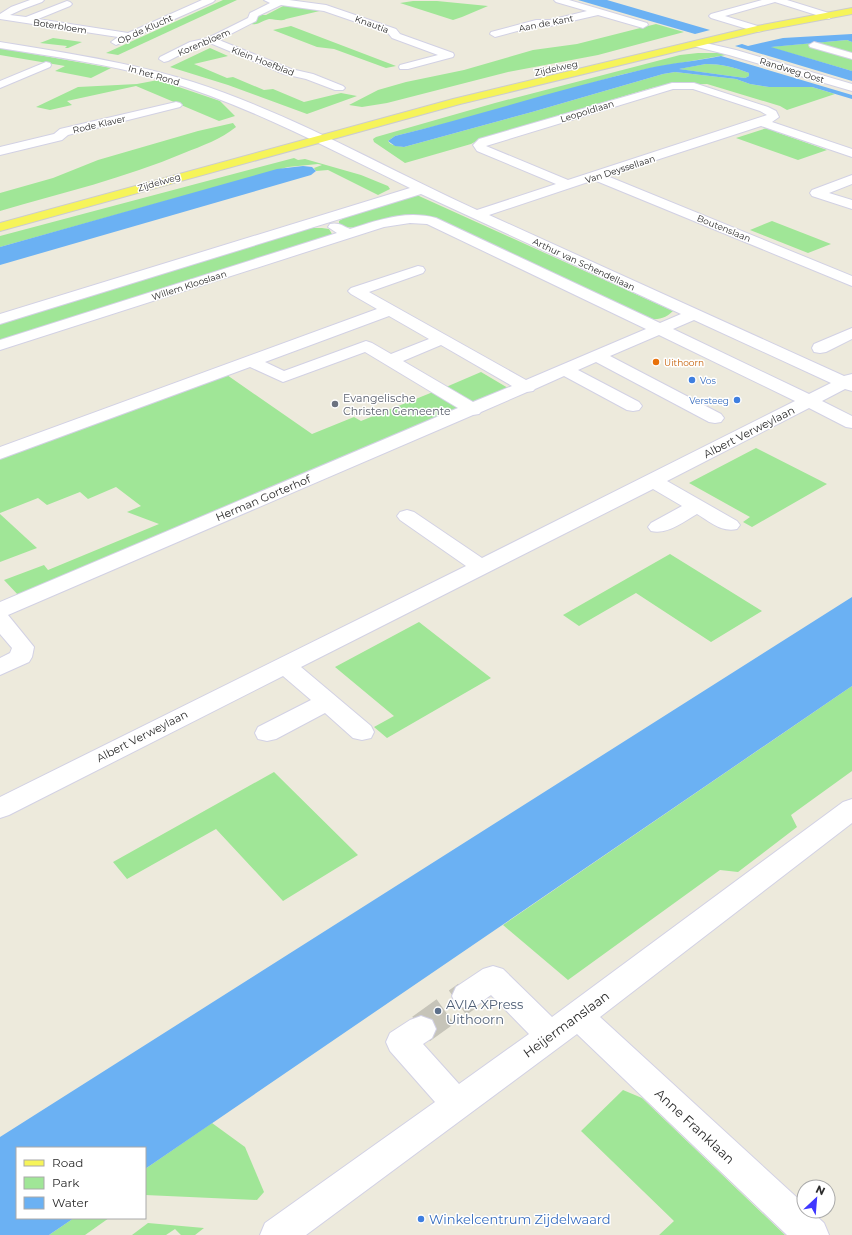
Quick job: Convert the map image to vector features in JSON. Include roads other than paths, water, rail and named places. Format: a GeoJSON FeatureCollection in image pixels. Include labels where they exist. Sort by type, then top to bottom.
{"type":"FeatureCollection","features":[{"type":"Feature","properties":{"kind":"main road","name":"Zijdelweg"},"geometry":{"type":"LineString","coordinates":[[0,227],[316,133],[703,40],[742,25],[848,4]]}},
{"type":"Feature","properties":{"kind":"main road","name":"Zijdelweg"},"geometry":{"type":"LineString","coordinates":[[363,114],[534,72],[757,29],[852,13]]}},
{"type":"Feature","properties":{"kind":"main road","name":"Zijdelweg"},"geometry":{"type":"LineString","coordinates":[[0,214],[300,131]]}},
{"type":"Feature","properties":{"kind":"street"},"geometry":{"type":"LineString","coordinates":[[0,9],[12,10],[39,0]]}},
{"type":"Feature","properties":{"kind":"street","name":"Op de Klucht"},"geometry":{"type":"LineString","coordinates":[[80,58],[210,0]]}},
{"type":"Feature","properties":{"kind":"street","name":"Knautia"},"geometry":{"type":"LineString","coordinates":[[269,0],[326,8],[392,31],[396,36],[449,55],[404,67]]}},
{"type":"Feature","properties":{"kind":"street","name":"Aan de Kant"},"geometry":{"type":"LineString","coordinates":[[559,0],[643,25]]}},
{"type":"Feature","properties":{"kind":"street"},"geometry":{"type":"LineString","coordinates":[[757,29],[714,16],[773,0]]}},
{"type":"Feature","properties":{"kind":"street"},"geometry":{"type":"LineString","coordinates":[[777,0],[829,16]]}},
{"type":"Feature","properties":{"kind":"street","name":"Korenbloem"},"geometry":{"type":"LineString","coordinates":[[164,59],[194,44],[211,40],[253,19],[253,15],[281,1]]}},
{"type":"Feature","properties":{"kind":"street"},"geometry":{"type":"LineString","coordinates":[[26,20],[66,4]]}},
{"type":"Feature","properties":{"kind":"street","name":"Boterbloem"},"geometry":{"type":"LineString","coordinates":[[12,10],[4,14],[2,17],[129,36]]}},
{"type":"Feature","properties":{"kind":"street","name":"Aan de Kant"},"geometry":{"type":"LineString","coordinates":[[495,34],[536,23],[550,23],[597,12]]}},
{"type":"Feature","properties":{"kind":"street","name":"Klein Hoefblad"},"geometry":{"type":"LineString","coordinates":[[211,40],[288,72],[309,76],[339,88]]}},
{"type":"Feature","properties":{"kind":"street","name":"Randweg Oost"},"geometry":{"type":"LineString","coordinates":[[703,40],[732,52],[852,88]]}},
{"type":"Feature","properties":{"kind":"street","name":"In het Rond"},"geometry":{"type":"LineString","coordinates":[[0,45],[127,67],[189,85],[227,99],[300,131]]}},
{"type":"Feature","properties":{"kind":"street"},"geometry":{"type":"LineString","coordinates":[[814,45],[852,56]]}},
{"type":"Feature","properties":{"kind":"street"},"geometry":{"type":"LineString","coordinates":[[0,85],[46,65]]}},
{"type":"Feature","properties":{"kind":"street","name":"Leopoldlaan"},"geometry":{"type":"LineString","coordinates":[[568,185],[481,148],[479,145],[491,140],[672,86],[683,85],[694,86],[772,113],[773,117],[761,122]]}},
{"type":"Feature","properties":{"kind":"street","name":"Rode Klaver"},"geometry":{"type":"LineString","coordinates":[[0,151],[58,137],[64,132],[176,105]]}},
{"type":"Feature","properties":{"kind":"street"},"geometry":{"type":"LineString","coordinates":[[761,122],[852,153]]}},
{"type":"Feature","properties":{"kind":"street","name":"Van Deyssellaan"},"geometry":{"type":"LineString","coordinates":[[478,214],[761,122]]}},
{"type":"Feature","properties":{"kind":"street"},"geometry":{"type":"LineString","coordinates":[[300,131],[316,133]]}},
{"type":"Feature","properties":{"kind":"street","name":"Arthur van Schendellaan"},"geometry":{"type":"LineString","coordinates":[[316,133],[422,189],[850,383]]}},
{"type":"Feature","properties":{"kind":"street","name":"Boutenslaan"},"geometry":{"type":"LineString","coordinates":[[595,176],[852,281]]}},
{"type":"Feature","properties":{"kind":"street"},"geometry":{"type":"LineString","coordinates":[[852,179],[817,193],[852,205]]}},
{"type":"Feature","properties":{"kind":"street"},"geometry":{"type":"LineString","coordinates":[[0,319],[422,189]]}},
{"type":"Feature","properties":{"kind":"street"},"geometry":{"type":"LineString","coordinates":[[322,220],[349,234],[403,218],[427,220],[779,386],[852,423]]}},
{"type":"Feature","properties":{"kind":"street","name":"Willem Klooslaan"},"geometry":{"type":"LineString","coordinates":[[0,345],[349,234]]}},
{"type":"Feature","properties":{"kind":"street"},"geometry":{"type":"LineString","coordinates":[[418,270],[356,291],[527,387]]}},
{"type":"Feature","properties":{"kind":"street"},"geometry":{"type":"LineString","coordinates":[[0,453],[390,310]]}},
{"type":"Feature","properties":{"kind":"street","name":"Herman Gorterhof"},"geometry":{"type":"LineString","coordinates":[[0,610],[473,410],[695,314]]}},
{"type":"Feature","properties":{"kind":"street"},"geometry":{"type":"LineString","coordinates":[[820,348],[852,333]]}},
{"type":"Feature","properties":{"kind":"street"},"geometry":{"type":"LineString","coordinates":[[390,360],[442,339]]}},
{"type":"Feature","properties":{"kind":"street"},"geometry":{"type":"LineString","coordinates":[[250,361],[283,377],[366,346],[473,410]]}},
{"type":"Feature","properties":{"kind":"street"},"geometry":{"type":"LineString","coordinates":[[598,356],[715,418]]}},
{"type":"Feature","properties":{"kind":"street"},"geometry":{"type":"LineString","coordinates":[[566,370],[633,406]]}},
{"type":"Feature","properties":{"kind":"street","name":"Albert Verweylaan"},"geometry":{"type":"LineString","coordinates":[[0,808],[480,566],[654,481],[808,402],[850,383]]}},
{"type":"Feature","properties":{"kind":"street"},"geometry":{"type":"LineString","coordinates":[[654,481],[730,525]]}},
{"type":"Feature","properties":{"kind":"street"},"geometry":{"type":"LineString","coordinates":[[658,527],[697,506]]}},
{"type":"Feature","properties":{"kind":"street"},"geometry":{"type":"LineString","coordinates":[[408,516],[480,566]]}},
{"type":"Feature","properties":{"kind":"street"},"geometry":{"type":"LineString","coordinates":[[0,619],[23,647],[21,657],[0,667]]}},
{"type":"Feature","properties":{"kind":"street"},"geometry":{"type":"LineString","coordinates":[[285,665],[362,732]]}},
{"type":"Feature","properties":{"kind":"street"},"geometry":{"type":"LineString","coordinates":[[268,733],[327,702]]}},
{"type":"Feature","properties":{"kind":"street","name":"Heijermanslaan"},"geometry":{"type":"LineString","coordinates":[[277,1235],[578,1016],[852,809]]}},
{"type":"Feature","properties":{"kind":"street"},"geometry":{"type":"LineString","coordinates":[[467,996],[494,978],[551,1036]]}},
{"type":"Feature","properties":{"kind":"street","name":"Anne Franklaan"},"geometry":{"type":"LineString","coordinates":[[578,1016],[812,1235]]}},
{"type":"Feature","properties":{"kind":"street"},"geometry":{"type":"LineString","coordinates":[[421,1029],[401,1042],[456,1104]]}},
{"type":"Feature","properties":{"kind":"water"},"geometry":{"type":"Polygon","coordinates":[[[578,0],[607,0],[710,30],[695,34],[578,0]]]}},
{"type":"Feature","properties":{"kind":"water"},"geometry":{"type":"Polygon","coordinates":[[[852,34],[852,42],[847,40],[771,47],[852,71],[852,81],[735,46],[742,44],[748,46],[783,38],[852,34]]]}},
{"type":"Feature","properties":{"kind":"water"},"geometry":{"type":"Polygon","coordinates":[[[721,56],[852,95],[852,99],[812,87],[769,87],[750,84],[736,79],[675,72],[663,74],[404,147],[395,146],[388,141],[395,136],[617,76],[658,66],[721,56]],[[706,64],[679,69],[745,78],[749,76],[749,73],[738,69],[722,65],[706,64]]]}},
{"type":"Feature","properties":{"kind":"water"},"geometry":{"type":"Polygon","coordinates":[[[303,166],[312,167],[316,171],[311,175],[0,265],[0,247],[277,169],[303,166]]]}},
{"type":"Feature","properties":{"kind":"water"},"geometry":{"type":"Polygon","coordinates":[[[852,597],[852,686],[146,1168],[146,1147],[16,1147],[16,1219],[73,1219],[49,1235],[0,1235],[0,1137],[852,597]]]}},
{"type":"Feature","properties":{"kind":"tunnel"},"geometry":{"type":"LineString","coordinates":[[421,1029],[467,996]]}},
{"type":"Feature","properties":{"kind":"place","name":"Uithoorn"},"geometry":{"type":"Point","coordinates":[656,362]}},
{"type":"Feature","properties":{"kind":"place","name":"Vos"},"geometry":{"type":"Point","coordinates":[692,380]}},
{"type":"Feature","properties":{"kind":"place","name":"Versteeg"},"geometry":{"type":"Point","coordinates":[737,400]}},
{"type":"Feature","properties":{"kind":"place","name":"Evangelische Christen Gemeente"},"geometry":{"type":"Point","coordinates":[335,404]}},
{"type":"Feature","properties":{"kind":"place","name":"AVIA XPress Uithoorn"},"geometry":{"type":"Point","coordinates":[438,1011]}},
{"type":"Feature","properties":{"kind":"place","name":"Winkelcentrum Zijdelwaard"},"geometry":{"type":"Point","coordinates":[421,1219]}}]}
